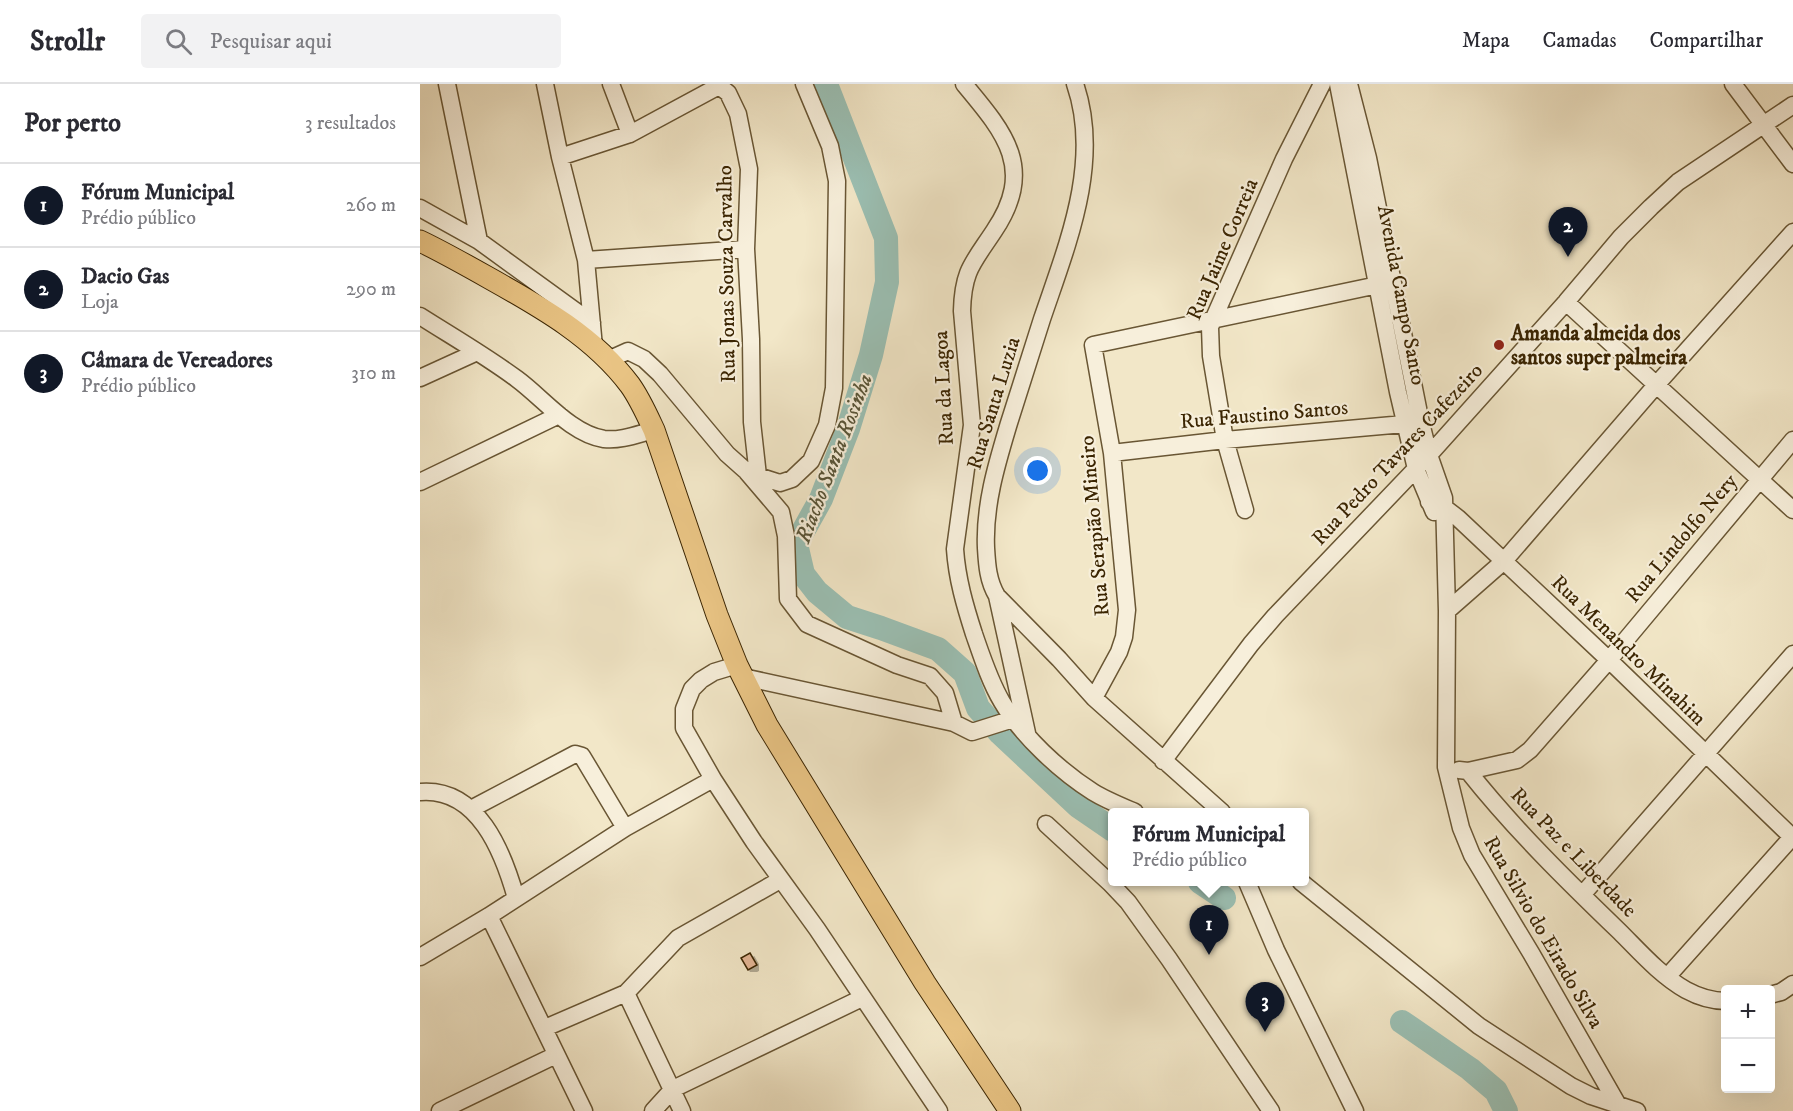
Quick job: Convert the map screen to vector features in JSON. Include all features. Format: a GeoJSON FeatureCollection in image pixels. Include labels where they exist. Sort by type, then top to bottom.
{"type":"FeatureCollection","features":[{"type":"Feature","properties":{"kind":"main road"},"geometry":{"type":"LineString","coordinates":[[420,241],[533,302],[567,325],[601,353],[630,385],[654,430],[717,615],[740,671],[767,725],[924,983],[1010,1111]]}},
{"type":"Feature","properties":{"kind":"street"},"geometry":{"type":"LineString","coordinates":[[447,84],[478,241]]}},
{"type":"Feature","properties":{"kind":"street"},"geometry":{"type":"LineString","coordinates":[[545,84],[560,157],[586,260],[592,323],[601,353],[628,351],[644,359],[682,398],[727,454],[752,473],[781,512],[786,536],[788,599],[807,624],[897,665],[930,676],[945,693],[954,723]]}},
{"type":"Feature","properties":{"kind":"street"},"geometry":{"type":"LineString","coordinates":[[560,157],[630,134],[611,84]]}},
{"type":"Feature","properties":{"kind":"street"},"geometry":{"type":"LineString","coordinates":[[752,473],[780,483],[792,479],[811,460],[827,425],[834,388],[837,180],[830,146],[804,84]]}},
{"type":"Feature","properties":{"kind":"street","name":"Rua da Lagoa"},"geometry":{"type":"LineString","coordinates":[[964,84],[1004,134],[1010,148],[1014,168],[1011,200],[964,280],[962,310],[972,425],[955,549],[956,569],[983,660],[1000,700],[1012,719],[1028,737],[1089,789],[1125,808]]}},
{"type":"Feature","properties":{"kind":"street","name":"Rua Santa Luzia"},"geometry":{"type":"LineString","coordinates":[[1028,737],[997,596],[987,568],[985,529],[996,468],[1073,227],[1084,157],[1084,124],[1075,84]]}},
{"type":"Feature","properties":{"kind":"street","name":"Rua Jaime Correia"},"geometry":{"type":"LineString","coordinates":[[1245,510],[1225,440],[1211,356],[1209,337],[1212,320],[1284,159],[1322,84]]}},
{"type":"Feature","properties":{"kind":"street","name":"Avenida Campo Santo"},"geometry":{"type":"LineString","coordinates":[[1338,84],[1376,285],[1414,423],[1429,455],[1444,498],[1445,516]]}},
{"type":"Feature","properties":{"kind":"street","name":"Avenida Campo Santo"},"geometry":{"type":"LineString","coordinates":[[1349,84],[1368,158],[1392,282],[1414,423],[1416,469],[1429,502]]}},
{"type":"Feature","properties":{"kind":"street"},"geometry":{"type":"LineString","coordinates":[[1733,84],[1793,164]]}},
{"type":"Feature","properties":{"kind":"street","name":"Rua Jonas Souza Carvalho"},"geometry":{"type":"LineString","coordinates":[[630,134],[718,86],[728,93],[738,114],[748,169],[746,249],[751,339],[752,473]]}},
{"type":"Feature","properties":{"kind":"street","name":"Rua Pedro Tavares Cafezeiro"},"geometry":{"type":"LineString","coordinates":[[1163,761],[1251,644],[1275,616],[1429,455],[1621,237],[1678,182],[1793,105]]}},
{"type":"Feature","properties":{"kind":"street"},"geometry":{"type":"LineString","coordinates":[[420,208],[478,241],[592,323]]}},
{"type":"Feature","properties":{"kind":"street"},"geometry":{"type":"LineString","coordinates":[[1447,612],[1504,561],[1657,384],[1793,232]]}},
{"type":"Feature","properties":{"kind":"street"},"geometry":{"type":"LineString","coordinates":[[586,260],[746,249]]}},
{"type":"Feature","properties":{"kind":"street"},"geometry":{"type":"LineString","coordinates":[[1212,320],[1392,282]]}},
{"type":"Feature","properties":{"kind":"street"},"geometry":{"type":"LineString","coordinates":[[1566,302],[1793,510]]}},
{"type":"Feature","properties":{"kind":"street"},"geometry":{"type":"LineString","coordinates":[[420,316],[523,384],[559,415],[588,434],[603,439],[617,439],[654,430]]}},
{"type":"Feature","properties":{"kind":"street","name":"Rua Serapião Mineiro"},"geometry":{"type":"LineString","coordinates":[[1094,698],[1119,652],[1124,637],[1127,610],[1112,453],[1093,345],[1212,320]]}},
{"type":"Feature","properties":{"kind":"street"},"geometry":{"type":"LineString","coordinates":[[420,378],[477,352]]}},
{"type":"Feature","properties":{"kind":"street"},"geometry":{"type":"LineString","coordinates":[[420,482],[559,415]]}},
{"type":"Feature","properties":{"kind":"street","name":"Rua Faustino Santos"},"geometry":{"type":"LineString","coordinates":[[1112,453],[1414,423]]}},
{"type":"Feature","properties":{"kind":"street","name":"Rua Lindolfo Nery"},"geometry":{"type":"LineString","coordinates":[[1468,771],[1500,765],[1517,760],[1524,755],[1609,660],[1793,440]]}},
{"type":"Feature","properties":{"kind":"street","name":"Rua Menandro Minahim"},"geometry":{"type":"LineString","coordinates":[[1429,502],[1504,561],[1793,837]]}},
{"type":"Feature","properties":{"kind":"street","name":"Rua Silvio do Eirado Silva"},"geometry":{"type":"LineString","coordinates":[[1445,516],[1446,767],[1461,828],[1472,855],[1618,1105]]}},
{"type":"Feature","properties":{"kind":"street"},"geometry":{"type":"LineString","coordinates":[[997,596],[1094,698],[1216,808]]}},
{"type":"Feature","properties":{"kind":"street"},"geometry":{"type":"LineString","coordinates":[[1581,895],[1793,654]]}},
{"type":"Feature","properties":{"kind":"street"},"geometry":{"type":"LineString","coordinates":[[934,1109],[890,1037],[817,929],[780,880],[713,779],[684,728],[684,709],[692,688],[701,680],[714,672],[740,671],[954,723],[972,732],[1012,719]]}},
{"type":"Feature","properties":{"kind":"street"},"geometry":{"type":"LineString","coordinates":[[471,809],[575,754],[582,756],[625,828]]}},
{"type":"Feature","properties":{"kind":"street"},"geometry":{"type":"LineString","coordinates":[[1446,767],[1468,771]]}},
{"type":"Feature","properties":{"kind":"street","name":"Rua Paz e Liberdade"},"geometry":{"type":"LineString","coordinates":[[1468,771],[1507,818],[1581,895],[1667,977],[1686,990],[1704,997],[1721,999]]}},
{"type":"Feature","properties":{"kind":"street"},"geometry":{"type":"LineString","coordinates":[[420,957],[489,916],[625,828],[713,779]]}},
{"type":"Feature","properties":{"kind":"street"},"geometry":{"type":"LineString","coordinates":[[420,792],[432,791],[456,798],[479,817],[501,852],[516,898]]}},
{"type":"Feature","properties":{"kind":"street"},"geometry":{"type":"LineString","coordinates":[[1046,824],[1108,881]]}},
{"type":"Feature","properties":{"kind":"street"},"geometry":{"type":"LineString","coordinates":[[1667,977],[1793,837]]}},
{"type":"Feature","properties":{"kind":"street"},"geometry":{"type":"LineString","coordinates":[[545,1028],[626,993],[678,938],[780,880]]}},
{"type":"Feature","properties":{"kind":"street"},"geometry":{"type":"LineString","coordinates":[[1113,886],[1128,902],[1169,959],[1271,1111]]}},
{"type":"Feature","properties":{"kind":"street"},"geometry":{"type":"LineString","coordinates":[[1306,886],[1479,1026],[1571,1086],[1591,1096],[1637,1111]]}},
{"type":"Feature","properties":{"kind":"street"},"geometry":{"type":"LineString","coordinates":[[1251,888],[1276,950],[1355,1111]]}},
{"type":"Feature","properties":{"kind":"street"},"geometry":{"type":"LineString","coordinates":[[489,916],[585,1111]]}},
{"type":"Feature","properties":{"kind":"street"},"geometry":{"type":"LineString","coordinates":[[1775,994],[1793,984]]}},
{"type":"Feature","properties":{"kind":"street"},"geometry":{"type":"LineString","coordinates":[[626,993],[682,1111]]}},
{"type":"Feature","properties":{"kind":"street"},"geometry":{"type":"LineString","coordinates":[[653,1111],[673,1089],[862,998]]}},
{"type":"Feature","properties":{"kind":"street"},"geometry":{"type":"LineString","coordinates":[[440,1111],[556,1055]]}},
{"type":"Feature","properties":{"kind":"building"},"geometry":{"type":"Polygon","coordinates":[[[750,953],[757,965],[748,970],[741,958],[750,953]]]}},
{"type":"Feature","properties":{"kind":"waterway","name":"Riacho Santa Rosinha"},"geometry":{"type":"LineString","coordinates":[[826,84],[886,238],[887,282],[871,355],[848,429],[821,499],[796,544],[803,574],[817,592],[847,617],[938,649],[965,673],[978,708],[1000,733],[1078,806],[1108,827]]}},
{"type":"Feature","properties":{"kind":"waterway","name":"Riacho Santa Rosinha"},"geometry":{"type":"LineString","coordinates":[[1206,886],[1224,898]]}},
{"type":"Feature","properties":{"kind":"waterway","name":"Riacho Santa Rosinha"},"geometry":{"type":"LineString","coordinates":[[1402,1022],[1470,1069],[1496,1091],[1506,1111]]}},
{"type":"Feature","properties":{"kind":"place","name":"Dacio Gas"},"geometry":{"type":"Point","coordinates":[1568,257]}},
{"type":"Feature","properties":{"kind":"place","name":"Amanda almeida dos santos super palmeira"},"geometry":{"type":"Point","coordinates":[1499,345]}},
{"type":"Feature","properties":{"kind":"place","name":"Fórum Municipal"},"geometry":{"type":"Point","coordinates":[1209,955]}},
{"type":"Feature","properties":{"kind":"place","name":"Câmara de Vereadores"},"geometry":{"type":"Point","coordinates":[1265,1032]}}]}
